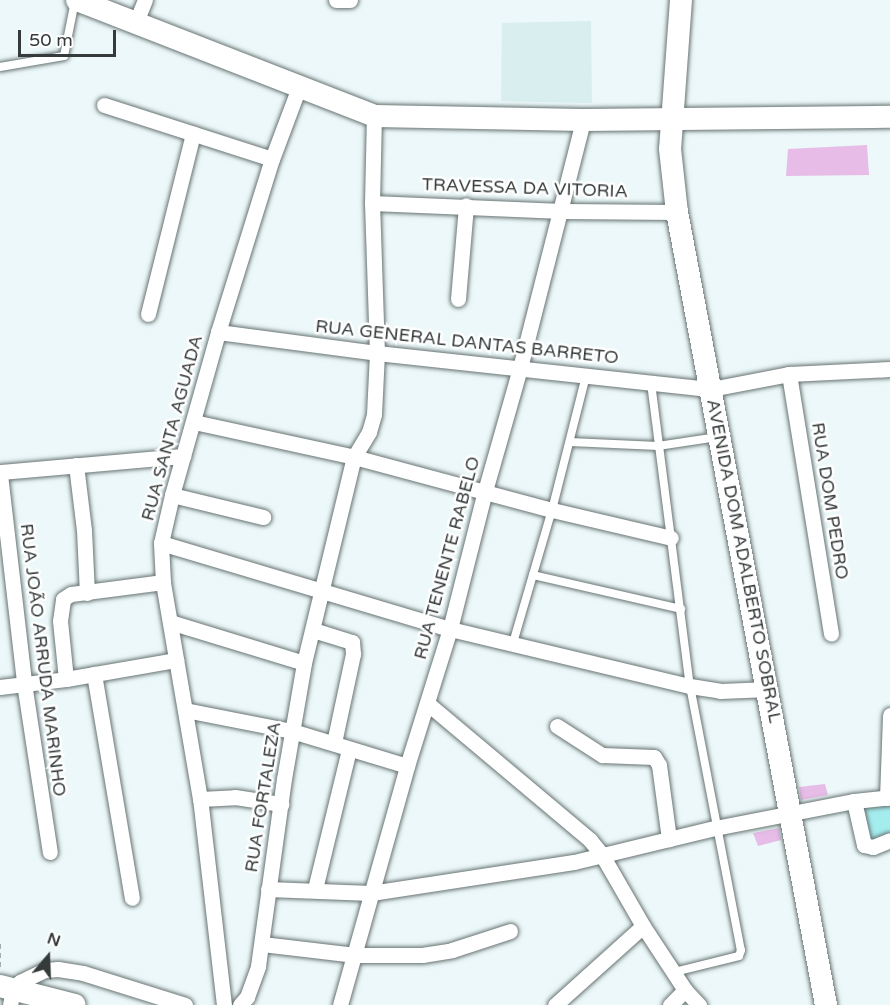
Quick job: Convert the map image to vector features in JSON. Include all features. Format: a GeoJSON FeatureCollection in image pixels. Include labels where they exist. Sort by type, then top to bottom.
{"type":"FeatureCollection","features":[{"type":"Feature","properties":{"kind":"main road"},"geometry":{"type":"LineString","coordinates":[[76,0],[374,116],[583,120],[674,117],[890,117]]}},
{"type":"Feature","properties":{"kind":"main road","name":"AVENIDA DOM ADALBERTO SOBRAL"},"geometry":{"type":"LineString","coordinates":[[681,0],[670,149],[676,212],[769,689],[789,814],[826,1005]]}},
{"type":"Feature","properties":{"kind":"main road"},"geometry":{"type":"LineString","coordinates":[[7,993],[75,1005]]}},
{"type":"Feature","properties":{"kind":"street"},"geometry":{"type":"LineString","coordinates":[[136,22],[145,0]]}},
{"type":"Feature","properties":{"kind":"street"},"geometry":{"type":"LineString","coordinates":[[336,0],[350,0]]}},
{"type":"Feature","properties":{"kind":"street","name":"RUA SANTA AGUADA"},"geometry":{"type":"LineString","coordinates":[[224,1005],[200,799],[163,582],[161,543],[172,495],[218,332],[272,159],[299,87]]}},
{"type":"Feature","properties":{"kind":"street"},"geometry":{"type":"LineString","coordinates":[[104,105],[272,159]]}},
{"type":"Feature","properties":{"kind":"street","name":"RUA FORTALEZA"},"geometry":{"type":"LineString","coordinates":[[240,1005],[254,980],[262,944],[268,889],[304,663],[354,457],[369,432],[374,414],[376,353],[372,203],[374,116]]}},
{"type":"Feature","properties":{"kind":"street","name":"RUA TENENTE RABELO"},"geometry":{"type":"LineString","coordinates":[[340,1005],[407,766],[450,629],[485,490],[562,211],[583,120]]}},
{"type":"Feature","properties":{"kind":"street"},"geometry":{"type":"LineString","coordinates":[[148,314],[193,134]]}},
{"type":"Feature","properties":{"kind":"street","name":"TRAVESSA DA VITORIA"},"geometry":{"type":"LineString","coordinates":[[372,203],[466,205],[562,211],[676,212]]}},
{"type":"Feature","properties":{"kind":"street"},"geometry":{"type":"LineString","coordinates":[[458,299],[466,205]]}},
{"type":"Feature","properties":{"kind":"street","name":"RUA GENERAL DANTAS BARRETO"},"geometry":{"type":"LineString","coordinates":[[218,332],[376,353],[711,389],[789,374],[890,369]]}},
{"type":"Feature","properties":{"kind":"street","name":"RUA DOM PEDRO"},"geometry":{"type":"LineString","coordinates":[[789,374],[831,634]]}},
{"type":"Feature","properties":{"kind":"street"},"geometry":{"type":"LineString","coordinates":[[194,422],[354,457],[485,490],[552,510],[671,538]]}},
{"type":"Feature","properties":{"kind":"street"},"geometry":{"type":"LineString","coordinates":[[0,473],[183,456]]}},
{"type":"Feature","properties":{"kind":"street"},"geometry":{"type":"LineString","coordinates":[[76,465],[84,530],[87,593]]}},
{"type":"Feature","properties":{"kind":"street","name":"RUA JOÃO ARRUDA MARINHO"},"geometry":{"type":"LineString","coordinates":[[0,473],[24,683],[50,852]]}},
{"type":"Feature","properties":{"kind":"street"},"geometry":{"type":"LineString","coordinates":[[172,495],[264,517]]}},
{"type":"Feature","properties":{"kind":"street"},"geometry":{"type":"LineString","coordinates":[[161,543],[450,629],[690,687],[720,691],[769,689]]}},
{"type":"Feature","properties":{"kind":"street"},"geometry":{"type":"LineString","coordinates":[[66,679],[60,610],[63,599],[71,594],[163,582]]}},
{"type":"Feature","properties":{"kind":"street"},"geometry":{"type":"LineString","coordinates":[[170,621],[304,663]]}},
{"type":"Feature","properties":{"kind":"street"},"geometry":{"type":"LineString","coordinates":[[312,630],[352,642],[353,654],[334,743]]}},
{"type":"Feature","properties":{"kind":"street"},"geometry":{"type":"LineString","coordinates":[[0,687],[66,679],[176,660]]}},
{"type":"Feature","properties":{"kind":"street"},"geometry":{"type":"LineString","coordinates":[[94,674],[132,898]]}},
{"type":"Feature","properties":{"kind":"street"},"geometry":{"type":"LineString","coordinates":[[427,703],[582,832],[602,855],[644,927],[685,990],[699,1005]]}},
{"type":"Feature","properties":{"kind":"street"},"geometry":{"type":"LineString","coordinates":[[185,710],[292,731],[407,766]]}},
{"type":"Feature","properties":{"kind":"street"},"geometry":{"type":"LineString","coordinates":[[268,889],[315,889],[371,893],[574,862],[715,828],[854,801],[888,798],[890,715]]}},
{"type":"Feature","properties":{"kind":"street"},"geometry":{"type":"LineString","coordinates":[[557,726],[602,754],[654,757],[659,765],[669,838]]}},
{"type":"Feature","properties":{"kind":"street"},"geometry":{"type":"LineString","coordinates":[[315,889],[349,749]]}},
{"type":"Feature","properties":{"kind":"street"},"geometry":{"type":"LineString","coordinates":[[200,799],[236,797],[281,804]]}},
{"type":"Feature","properties":{"kind":"street"},"geometry":{"type":"LineString","coordinates":[[854,801],[864,845],[873,847],[890,840]]}},
{"type":"Feature","properties":{"kind":"street"},"geometry":{"type":"LineString","coordinates":[[555,1005],[644,927]]}},
{"type":"Feature","properties":{"kind":"street"},"geometry":{"type":"LineString","coordinates":[[262,944],[355,955],[422,955],[452,951],[510,931]]}},
{"type":"Feature","properties":{"kind":"street"},"geometry":{"type":"LineString","coordinates":[[7,993],[20,982],[45,970],[58,969],[95,977],[185,1005]]}},
{"type":"Feature","properties":{"kind":"street"},"geometry":{"type":"LineString","coordinates":[[670,1005],[685,990]]}},
{"type":"Feature","properties":{"kind":"lane"},"geometry":{"type":"LineString","coordinates":[[0,67],[64,56],[76,0]]}},
{"type":"Feature","properties":{"kind":"lane"},"geometry":{"type":"LineString","coordinates":[[513,643],[552,510],[586,374]]}},
{"type":"Feature","properties":{"kind":"lane"},"geometry":{"type":"LineString","coordinates":[[651,383],[690,687],[715,828],[741,950],[739,956],[675,972]]}},
{"type":"Feature","properties":{"kind":"lane"},"geometry":{"type":"LineString","coordinates":[[570,442],[658,446],[721,437]]}},
{"type":"Feature","properties":{"kind":"lane"},"geometry":{"type":"LineString","coordinates":[[534,575],[681,609]]}},
{"type":"Feature","properties":{"kind":"path"},"geometry":{"type":"LineString","coordinates":[[0,944],[0,970]]}},
{"type":"Feature","properties":{"kind":"shaded area"},"geometry":{"type":"Polygon","coordinates":[[[591,21],[592,103],[501,101],[502,23],[591,21]]]}},
{"type":"Feature","properties":{"kind":"shaded area"},"geometry":{"type":"Polygon","coordinates":[[[890,797],[890,840],[873,847],[854,801],[890,797]]]}},
{"type":"Feature","properties":{"kind":"building"},"geometry":{"type":"Polygon","coordinates":[[[867,145],[869,175],[786,176],[788,149],[867,145]]]}},
{"type":"Feature","properties":{"kind":"building"},"geometry":{"type":"Polygon","coordinates":[[[825,784],[828,795],[801,800],[799,787],[825,784]]]}},
{"type":"Feature","properties":{"kind":"building"},"geometry":{"type":"Polygon","coordinates":[[[779,828],[781,840],[758,846],[753,833],[779,828]]]}}]}
